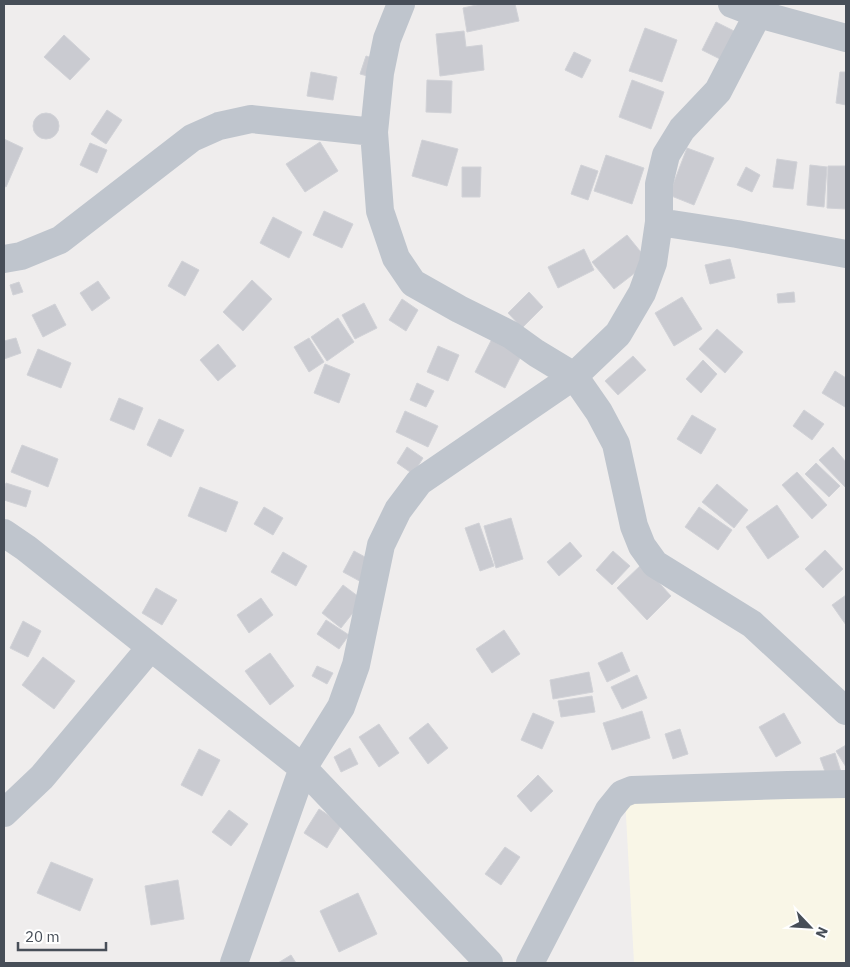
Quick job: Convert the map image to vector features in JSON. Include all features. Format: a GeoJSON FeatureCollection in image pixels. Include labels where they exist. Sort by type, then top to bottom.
{"type":"FeatureCollection","features":[{"type":"Feature","properties":{"kind":"street"},"geometry":{"type":"LineString","coordinates":[[401,4],[386,39],[380,73],[374,132],[380,212],[396,258],[413,284],[459,310],[511,335],[574,376],[599,412],[616,444],[634,526],[642,546],[655,564],[752,624],[846,711]]}},
{"type":"Feature","properties":{"kind":"street"},"geometry":{"type":"LineString","coordinates":[[732,4],[758,9],[846,38]]}},
{"type":"Feature","properties":{"kind":"street"},"geometry":{"type":"LineString","coordinates":[[234,963],[303,768],[341,707],[356,665],[381,545],[398,510],[419,482],[574,376],[618,334],[642,293],[653,263],[659,222],[659,184],[666,155],[682,129],[718,90],[758,9]]}},
{"type":"Feature","properties":{"kind":"street"},"geometry":{"type":"LineString","coordinates":[[4,259],[21,256],[60,240],[192,138],[219,126],[251,120],[374,132]]}},
{"type":"Feature","properties":{"kind":"street"},"geometry":{"type":"LineString","coordinates":[[659,222],[846,254]]}},
{"type":"Feature","properties":{"kind":"street"},"geometry":{"type":"LineString","coordinates":[[4,533],[26,548],[303,768],[489,963]]}},
{"type":"Feature","properties":{"kind":"street"},"geometry":{"type":"LineString","coordinates":[[4,812],[42,777],[150,648]]}},
{"type":"Feature","properties":{"kind":"street"},"geometry":{"type":"LineString","coordinates":[[530,963],[609,810],[622,794],[632,790],[846,784]]}},
{"type":"Feature","properties":{"kind":"shaded area"},"geometry":{"type":"Polygon","coordinates":[[[846,794],[846,963],[634,963],[625,797],[846,794]]]}},
{"type":"Feature","properties":{"kind":"building"},"geometry":{"type":"Polygon","coordinates":[[[481,4],[515,4],[519,21],[467,32],[463,8],[481,4]]]}},
{"type":"Feature","properties":{"kind":"building"},"geometry":{"type":"Polygon","coordinates":[[[716,22],[740,34],[726,62],[702,50],[716,22]]]}},
{"type":"Feature","properties":{"kind":"building"},"geometry":{"type":"Polygon","coordinates":[[[645,28],[677,40],[662,82],[629,71],[645,28]]]}},
{"type":"Feature","properties":{"kind":"building"},"geometry":{"type":"Polygon","coordinates":[[[464,31],[466,47],[482,45],[484,70],[440,76],[436,34],[464,31]]]}},
{"type":"Feature","properties":{"kind":"building"},"geometry":{"type":"Polygon","coordinates":[[[64,35],[90,59],[70,80],[44,57],[64,35]]]}},
{"type":"Feature","properties":{"kind":"building"},"geometry":{"type":"Polygon","coordinates":[[[574,52],[591,60],[582,78],[565,70],[574,52]]]}},
{"type":"Feature","properties":{"kind":"building"},"geometry":{"type":"Polygon","coordinates":[[[366,56],[379,60],[375,78],[360,74],[366,56]]]}},
{"type":"Feature","properties":{"kind":"building"},"geometry":{"type":"Polygon","coordinates":[[[311,72],[337,77],[333,100],[307,96],[311,72]]]}},
{"type":"Feature","properties":{"kind":"building"},"geometry":{"type":"Polygon","coordinates":[[[840,72],[846,72],[846,105],[836,103],[840,72]]]}},
{"type":"Feature","properties":{"kind":"building"},"geometry":{"type":"Polygon","coordinates":[[[427,80],[452,81],[451,113],[426,112],[427,80]]]}},
{"type":"Feature","properties":{"kind":"building"},"geometry":{"type":"Polygon","coordinates":[[[632,80],[664,92],[651,129],[619,117],[632,80]]]}},
{"type":"Feature","properties":{"kind":"building"},"geometry":{"type":"Polygon","coordinates":[[[107,110],[122,120],[106,144],[91,134],[107,110]]]}},
{"type":"Feature","properties":{"kind":"building"},"geometry":{"type":"Polygon","coordinates":[[[46,113],[55,117],[59,126],[55,135],[46,139],[37,135],[33,126],[37,117],[46,113]]]}},
{"type":"Feature","properties":{"kind":"building"},"geometry":{"type":"Polygon","coordinates":[[[4,139],[23,148],[6,187],[4,186],[4,139]]]}},
{"type":"Feature","properties":{"kind":"building"},"geometry":{"type":"Polygon","coordinates":[[[422,140],[458,149],[447,186],[412,176],[422,140]]]}},
{"type":"Feature","properties":{"kind":"building"},"geometry":{"type":"Polygon","coordinates":[[[320,142],[338,171],[305,192],[286,164],[320,142]]]}},
{"type":"Feature","properties":{"kind":"building"},"geometry":{"type":"Polygon","coordinates":[[[90,143],[107,150],[97,173],[80,165],[90,143]]]}},
{"type":"Feature","properties":{"kind":"building"},"geometry":{"type":"Polygon","coordinates":[[[687,148],[714,158],[694,205],[669,195],[687,148]]]}},
{"type":"Feature","properties":{"kind":"building"},"geometry":{"type":"Polygon","coordinates":[[[606,155],[644,168],[632,204],[594,191],[606,155]]]}},
{"type":"Feature","properties":{"kind":"building"},"geometry":{"type":"Polygon","coordinates":[[[777,159],[797,162],[793,189],[773,187],[777,159]]]}},
{"type":"Feature","properties":{"kind":"building"},"geometry":{"type":"Polygon","coordinates":[[[581,165],[598,171],[588,200],[571,194],[581,165]]]}},
{"type":"Feature","properties":{"kind":"building"},"geometry":{"type":"Polygon","coordinates":[[[810,165],[827,167],[824,207],[807,205],[810,165]]]}},
{"type":"Feature","properties":{"kind":"building"},"geometry":{"type":"Polygon","coordinates":[[[828,166],[846,166],[846,209],[827,208],[828,166]]]}},
{"type":"Feature","properties":{"kind":"building"},"geometry":{"type":"Polygon","coordinates":[[[462,167],[481,167],[480,197],[462,197],[462,167]]]}},
{"type":"Feature","properties":{"kind":"building"},"geometry":{"type":"Polygon","coordinates":[[[746,167],[760,175],[752,192],[737,185],[746,167]]]}},
{"type":"Feature","properties":{"kind":"building"},"geometry":{"type":"Polygon","coordinates":[[[324,211],[353,224],[342,248],[313,235],[324,211]]]}},
{"type":"Feature","properties":{"kind":"building"},"geometry":{"type":"Polygon","coordinates":[[[273,217],[302,232],[289,258],[260,243],[273,217]]]}},
{"type":"Feature","properties":{"kind":"building"},"geometry":{"type":"Polygon","coordinates":[[[627,235],[649,262],[614,289],[592,262],[627,235]]]}},
{"type":"Feature","properties":{"kind":"building"},"geometry":{"type":"Polygon","coordinates":[[[584,249],[594,270],[558,288],[548,267],[584,249]]]}},
{"type":"Feature","properties":{"kind":"building"},"geometry":{"type":"Polygon","coordinates":[[[730,259],[735,278],[710,284],[705,265],[730,259]]]}},
{"type":"Feature","properties":{"kind":"building"},"geometry":{"type":"Polygon","coordinates":[[[182,261],[199,270],[185,296],[168,286],[182,261]]]}},
{"type":"Feature","properties":{"kind":"building"},"geometry":{"type":"Polygon","coordinates":[[[252,280],[272,299],[243,331],[223,312],[252,280]]]}},
{"type":"Feature","properties":{"kind":"building"},"geometry":{"type":"Polygon","coordinates":[[[98,281],[110,298],[92,311],[80,293],[98,281]]]}},
{"type":"Feature","properties":{"kind":"building"},"geometry":{"type":"Polygon","coordinates":[[[19,282],[23,292],[13,295],[10,285],[19,282]]]}},
{"type":"Feature","properties":{"kind":"building"},"geometry":{"type":"Polygon","coordinates":[[[529,292],[543,307],[522,328],[508,313],[529,292]]]}},
{"type":"Feature","properties":{"kind":"building"},"geometry":{"type":"Polygon","coordinates":[[[794,292],[795,302],[778,303],[777,294],[794,292]]]}},
{"type":"Feature","properties":{"kind":"building"},"geometry":{"type":"Polygon","coordinates":[[[682,297],[702,329],[674,346],[655,313],[682,297]]]}},
{"type":"Feature","properties":{"kind":"building"},"geometry":{"type":"Polygon","coordinates":[[[402,299],[418,310],[406,331],[389,320],[402,299]]]}},
{"type":"Feature","properties":{"kind":"building"},"geometry":{"type":"Polygon","coordinates":[[[364,303],[377,328],[355,339],[342,315],[364,303]]]}},
{"type":"Feature","properties":{"kind":"building"},"geometry":{"type":"Polygon","coordinates":[[[55,304],[66,325],[43,337],[32,315],[55,304]]]}},
{"type":"Feature","properties":{"kind":"building"},"geometry":{"type":"Polygon","coordinates":[[[338,318],[354,342],[327,361],[311,337],[338,318]]]}},
{"type":"Feature","properties":{"kind":"building"},"geometry":{"type":"Polygon","coordinates":[[[717,329],[743,352],[725,373],[699,349],[717,329]]]}},
{"type":"Feature","properties":{"kind":"building"},"geometry":{"type":"Polygon","coordinates":[[[495,333],[525,348],[505,388],[475,372],[495,333]]]}},
{"type":"Feature","properties":{"kind":"building"},"geometry":{"type":"Polygon","coordinates":[[[16,338],[21,353],[4,359],[4,341],[16,338]]]}},
{"type":"Feature","properties":{"kind":"building"},"geometry":{"type":"Polygon","coordinates":[[[309,338],[324,362],[309,372],[294,347],[309,338]]]}},
{"type":"Feature","properties":{"kind":"building"},"geometry":{"type":"Polygon","coordinates":[[[218,344],[236,366],[218,381],[200,360],[218,344]]]}},
{"type":"Feature","properties":{"kind":"building"},"geometry":{"type":"Polygon","coordinates":[[[438,346],[459,355],[448,381],[427,372],[438,346]]]}},
{"type":"Feature","properties":{"kind":"building"},"geometry":{"type":"Polygon","coordinates":[[[38,349],[71,363],[61,388],[27,375],[38,349]]]}},
{"type":"Feature","properties":{"kind":"building"},"geometry":{"type":"Polygon","coordinates":[[[633,356],[646,370],[618,395],[605,381],[633,356]]]}},
{"type":"Feature","properties":{"kind":"building"},"geometry":{"type":"Polygon","coordinates":[[[703,360],[717,374],[701,393],[686,379],[703,360]]]}},
{"type":"Feature","properties":{"kind":"building"},"geometry":{"type":"Polygon","coordinates":[[[325,364],[350,374],[339,403],[314,393],[325,364]]]}},
{"type":"Feature","properties":{"kind":"building"},"geometry":{"type":"Polygon","coordinates":[[[835,371],[846,378],[845,407],[822,393],[835,371]]]}},
{"type":"Feature","properties":{"kind":"building"},"geometry":{"type":"Polygon","coordinates":[[[417,383],[434,391],[426,407],[410,400],[417,383]]]}},
{"type":"Feature","properties":{"kind":"building"},"geometry":{"type":"Polygon","coordinates":[[[119,398],[143,408],[134,430],[110,420],[119,398]]]}},
{"type":"Feature","properties":{"kind":"building"},"geometry":{"type":"Polygon","coordinates":[[[804,410],[824,424],[812,440],[793,426],[804,410]]]}},
{"type":"Feature","properties":{"kind":"building"},"geometry":{"type":"Polygon","coordinates":[[[405,411],[438,426],[428,447],[396,432],[405,411]]]}},
{"type":"Feature","properties":{"kind":"building"},"geometry":{"type":"Polygon","coordinates":[[[692,415],[716,429],[701,454],[677,439],[692,415]]]}},
{"type":"Feature","properties":{"kind":"building"},"geometry":{"type":"Polygon","coordinates":[[[159,419],[184,430],[171,457],[147,445],[159,419]]]}},
{"type":"Feature","properties":{"kind":"building"},"geometry":{"type":"Polygon","coordinates":[[[22,445],[58,459],[48,487],[11,472],[22,445]]]}},
{"type":"Feature","properties":{"kind":"building"},"geometry":{"type":"Polygon","coordinates":[[[407,447],[423,458],[413,474],[397,463],[407,447]]]}},
{"type":"Feature","properties":{"kind":"building"},"geometry":{"type":"Polygon","coordinates":[[[833,447],[846,462],[846,488],[819,460],[833,447]]]}},
{"type":"Feature","properties":{"kind":"building"},"geometry":{"type":"Polygon","coordinates":[[[816,463],[840,486],[829,497],[805,474],[816,463]]]}},
{"type":"Feature","properties":{"kind":"building"},"geometry":{"type":"Polygon","coordinates":[[[797,472],[827,505],[812,519],[782,485],[797,472]]]}},
{"type":"Feature","properties":{"kind":"building"},"geometry":{"type":"Polygon","coordinates":[[[6,483],[31,491],[26,507],[4,500],[6,483]]]}},
{"type":"Feature","properties":{"kind":"building"},"geometry":{"type":"Polygon","coordinates":[[[717,484],[748,510],[734,528],[702,502],[717,484]]]}},
{"type":"Feature","properties":{"kind":"building"},"geometry":{"type":"Polygon","coordinates":[[[200,487],[238,502],[226,532],[188,516],[200,487]]]}},
{"type":"Feature","properties":{"kind":"building"},"geometry":{"type":"Polygon","coordinates":[[[777,505],[799,537],[768,559],[746,527],[777,505]]]}},
{"type":"Feature","properties":{"kind":"building"},"geometry":{"type":"Polygon","coordinates":[[[264,507],[283,518],[273,535],[254,524],[264,507]]]}},
{"type":"Feature","properties":{"kind":"building"},"geometry":{"type":"Polygon","coordinates":[[[699,507],[732,530],[718,550],[685,527],[699,507]]]}},
{"type":"Feature","properties":{"kind":"building"},"geometry":{"type":"Polygon","coordinates":[[[511,518],[523,559],[496,568],[484,526],[511,518]]]}},
{"type":"Feature","properties":{"kind":"building"},"geometry":{"type":"Polygon","coordinates":[[[479,523],[494,566],[480,571],[465,528],[479,523]]]}},
{"type":"Feature","properties":{"kind":"building"},"geometry":{"type":"Polygon","coordinates":[[[570,542],[582,556],[559,576],[547,562],[570,542]]]}},
{"type":"Feature","properties":{"kind":"building"},"geometry":{"type":"Polygon","coordinates":[[[825,550],[843,569],[823,588],[805,569],[825,550]]]}},
{"type":"Feature","properties":{"kind":"building"},"geometry":{"type":"Polygon","coordinates":[[[354,551],[376,563],[365,584],[343,572],[354,551]]]}},
{"type":"Feature","properties":{"kind":"building"},"geometry":{"type":"Polygon","coordinates":[[[613,551],[630,566],[612,585],[596,570],[613,551]]]}},
{"type":"Feature","properties":{"kind":"building"},"geometry":{"type":"Polygon","coordinates":[[[283,552],[307,566],[296,586],[271,572],[283,552]]]}},
{"type":"Feature","properties":{"kind":"building"},"geometry":{"type":"Polygon","coordinates":[[[642,564],[671,596],[647,620],[617,588],[642,564]]]}},
{"type":"Feature","properties":{"kind":"building"},"geometry":{"type":"Polygon","coordinates":[[[343,585],[363,600],[341,628],[322,613],[343,585]]]}},
{"type":"Feature","properties":{"kind":"building"},"geometry":{"type":"Polygon","coordinates":[[[156,588],[177,600],[162,625],[142,613],[156,588]]]}},
{"type":"Feature","properties":{"kind":"building"},"geometry":{"type":"Polygon","coordinates":[[[846,595],[846,625],[832,605],[846,595]]]}},
{"type":"Feature","properties":{"kind":"building"},"geometry":{"type":"Polygon","coordinates":[[[261,598],[273,615],[249,633],[237,615],[261,598]]]}},
{"type":"Feature","properties":{"kind":"building"},"geometry":{"type":"Polygon","coordinates":[[[326,620],[349,635],[339,649],[317,634],[326,620]]]}},
{"type":"Feature","properties":{"kind":"building"},"geometry":{"type":"Polygon","coordinates":[[[23,621],[41,631],[28,657],[10,648],[23,621]]]}},
{"type":"Feature","properties":{"kind":"building"},"geometry":{"type":"Polygon","coordinates":[[[504,630],[520,654],[492,673],[476,649],[504,630]]]}},
{"type":"Feature","properties":{"kind":"building"},"geometry":{"type":"Polygon","coordinates":[[[622,652],[630,671],[607,682],[598,663],[622,652]]]}},
{"type":"Feature","properties":{"kind":"building"},"geometry":{"type":"Polygon","coordinates":[[[270,653],[294,686],[270,705],[245,671],[270,653]]]}},
{"type":"Feature","properties":{"kind":"building"},"geometry":{"type":"Polygon","coordinates":[[[43,657],[75,681],[54,709],[22,685],[43,657]]]}},
{"type":"Feature","properties":{"kind":"building"},"geometry":{"type":"Polygon","coordinates":[[[317,666],[333,673],[327,684],[312,676],[317,666]]]}},
{"type":"Feature","properties":{"kind":"building"},"geometry":{"type":"Polygon","coordinates":[[[589,672],[593,692],[553,699],[550,680],[589,672]]]}},
{"type":"Feature","properties":{"kind":"building"},"geometry":{"type":"Polygon","coordinates":[[[637,675],[647,698],[622,709],[611,687],[637,675]]]}},
{"type":"Feature","properties":{"kind":"building"},"geometry":{"type":"Polygon","coordinates":[[[592,696],[595,712],[561,717],[558,701],[592,696]]]}},
{"type":"Feature","properties":{"kind":"building"},"geometry":{"type":"Polygon","coordinates":[[[642,711],[650,738],[612,750],[603,723],[642,711]]]}},
{"type":"Feature","properties":{"kind":"building"},"geometry":{"type":"Polygon","coordinates":[[[533,713],[554,722],[542,749],[521,740],[533,713]]]}},
{"type":"Feature","properties":{"kind":"building"},"geometry":{"type":"Polygon","coordinates":[[[784,713],[801,743],[776,757],[759,727],[784,713]]]}},
{"type":"Feature","properties":{"kind":"building"},"geometry":{"type":"Polygon","coordinates":[[[428,723],[448,748],[428,764],[409,738],[428,723]]]}},
{"type":"Feature","properties":{"kind":"building"},"geometry":{"type":"Polygon","coordinates":[[[379,724],[399,753],[379,767],[359,737],[379,724]]]}},
{"type":"Feature","properties":{"kind":"building"},"geometry":{"type":"Polygon","coordinates":[[[680,729],[688,754],[673,759],[665,734],[680,729]]]}},
{"type":"Feature","properties":{"kind":"building"},"geometry":{"type":"Polygon","coordinates":[[[846,745],[846,767],[836,751],[846,745]]]}},
{"type":"Feature","properties":{"kind":"building"},"geometry":{"type":"Polygon","coordinates":[[[350,748],[358,764],[341,772],[334,757],[350,748]]]}},
{"type":"Feature","properties":{"kind":"building"},"geometry":{"type":"Polygon","coordinates":[[[199,749],[220,760],[202,796],[181,785],[199,749]]]}},
{"type":"Feature","properties":{"kind":"building"},"geometry":{"type":"Polygon","coordinates":[[[835,753],[841,772],[827,777],[820,758],[835,753]]]}},
{"type":"Feature","properties":{"kind":"building"},"geometry":{"type":"Polygon","coordinates":[[[538,775],[553,791],[531,812],[517,796],[538,775]]]}},
{"type":"Feature","properties":{"kind":"building"},"geometry":{"type":"Polygon","coordinates":[[[319,809],[342,824],[327,848],[304,833],[319,809]]]}},
{"type":"Feature","properties":{"kind":"building"},"geometry":{"type":"Polygon","coordinates":[[[229,810],[248,824],[231,846],[212,832],[229,810]]]}},
{"type":"Feature","properties":{"kind":"building"},"geometry":{"type":"Polygon","coordinates":[[[505,847],[520,857],[501,885],[485,874],[505,847]]]}},
{"type":"Feature","properties":{"kind":"building"},"geometry":{"type":"Polygon","coordinates":[[[51,862],[93,879],[80,911],[37,893],[51,862]]]}},
{"type":"Feature","properties":{"kind":"building"},"geometry":{"type":"Polygon","coordinates":[[[178,880],[184,919],[151,925],[145,886],[178,880]]]}},
{"type":"Feature","properties":{"kind":"building"},"geometry":{"type":"Polygon","coordinates":[[[358,893],[377,934],[339,952],[320,911],[358,893]]]}},
{"type":"Feature","properties":{"kind":"building"},"geometry":{"type":"Polygon","coordinates":[[[291,955],[296,963],[278,963],[291,955]]]}}]}
